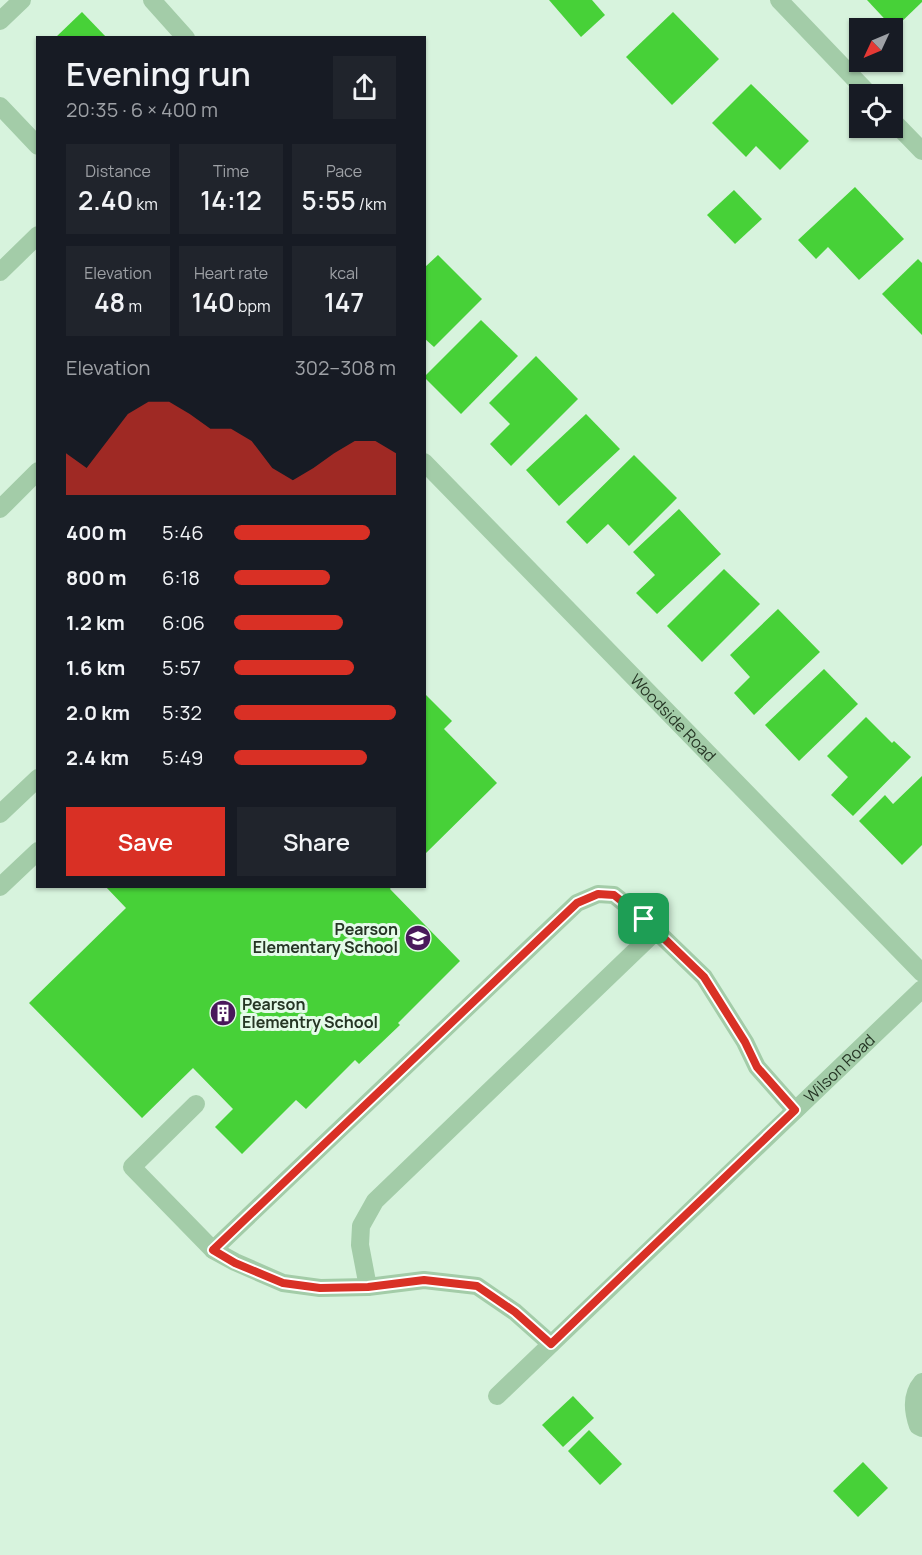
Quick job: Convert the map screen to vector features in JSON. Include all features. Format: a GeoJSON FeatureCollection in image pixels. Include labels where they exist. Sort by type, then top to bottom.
{"type":"FeatureCollection","features":[{"type":"Feature","properties":{"kind":"street"},"geometry":{"type":"LineString","coordinates":[[0,21],[22,0]]}},
{"type":"Feature","properties":{"kind":"street"},"geometry":{"type":"LineString","coordinates":[[152,0],[184,36]]}},
{"type":"Feature","properties":{"kind":"street"},"geometry":{"type":"LineString","coordinates":[[779,0],[859,84]]}},
{"type":"Feature","properties":{"kind":"street"},"geometry":{"type":"LineString","coordinates":[[0,106],[36,144]]}},
{"type":"Feature","properties":{"kind":"street"},"geometry":{"type":"LineString","coordinates":[[903,131],[922,150]]}},
{"type":"Feature","properties":{"kind":"street"},"geometry":{"type":"LineString","coordinates":[[0,272],[36,238]]}},
{"type":"Feature","properties":{"kind":"street","name":"Woodside Road"},"geometry":{"type":"LineString","coordinates":[[426,464],[922,973]]}},
{"type":"Feature","properties":{"kind":"street"},"geometry":{"type":"LineString","coordinates":[[0,508],[36,473]]}},
{"type":"Feature","properties":{"kind":"street"},"geometry":{"type":"LineString","coordinates":[[0,814],[36,780]]}},
{"type":"Feature","properties":{"kind":"street"},"geometry":{"type":"LineString","coordinates":[[0,887],[36,852]]}},
{"type":"Feature","properties":{"kind":"street"},"geometry":{"type":"LineString","coordinates":[[213,1250],[577,903],[598,894],[614,895],[704,977],[745,1042],[757,1067],[795,1110]]}},
{"type":"Feature","properties":{"kind":"street"},"geometry":{"type":"LineString","coordinates":[[368,1287],[360,1245],[361,1226],[375,1201],[656,931]]}},
{"type":"Feature","properties":{"kind":"street","name":"Wilson Road"},"geometry":{"type":"LineString","coordinates":[[497,1396],[922,989]]}},
{"type":"Feature","properties":{"kind":"street"},"geometry":{"type":"LineString","coordinates":[[196,1104],[132,1167],[213,1250],[235,1263],[283,1283],[320,1288],[368,1287],[424,1280],[477,1286],[515,1312],[551,1344]]}},
{"type":"Feature","properties":{"kind":"street"},"geometry":{"type":"LineString","coordinates":[[922,1382],[914,1400],[914,1413],[918,1426],[922,1428]]}},
{"type":"Feature","properties":{"kind":"building"},"geometry":{"type":"Polygon","coordinates":[[[549,0],[592,0],[605,15],[581,37],[549,0]]]}},
{"type":"Feature","properties":{"kind":"building"},"geometry":{"type":"Polygon","coordinates":[[[867,0],[922,0],[903,20],[903,18],[884,18],[867,0]]]}},
{"type":"Feature","properties":{"kind":"building"},"geometry":{"type":"Polygon","coordinates":[[[82,12],[105,36],[57,36],[82,12]]]}},
{"type":"Feature","properties":{"kind":"building"},"geometry":{"type":"Polygon","coordinates":[[[673,12],[719,59],[672,105],[626,57],[673,12]]]}},
{"type":"Feature","properties":{"kind":"building"},"geometry":{"type":"Polygon","coordinates":[[[751,84],[809,141],[780,170],[756,146],[746,157],[712,123],[751,84]]]}},
{"type":"Feature","properties":{"kind":"building"},"geometry":{"type":"Polygon","coordinates":[[[855,187],[904,239],[859,280],[828,247],[816,259],[798,240],[855,187]]]}},
{"type":"Feature","properties":{"kind":"building"},"geometry":{"type":"Polygon","coordinates":[[[734,190],[762,219],[735,244],[707,215],[734,190]]]}},
{"type":"Feature","properties":{"kind":"building"},"geometry":{"type":"Polygon","coordinates":[[[438,255],[482,299],[434,347],[426,340],[426,266],[438,255]]]}},
{"type":"Feature","properties":{"kind":"building"},"geometry":{"type":"Polygon","coordinates":[[[918,259],[922,263],[922,335],[882,294],[918,259]]]}},
{"type":"Feature","properties":{"kind":"building"},"geometry":{"type":"Polygon","coordinates":[[[481,320],[518,356],[461,414],[426,379],[426,375],[481,320]]]}},
{"type":"Feature","properties":{"kind":"building"},"geometry":{"type":"Polygon","coordinates":[[[536,356],[578,399],[511,466],[490,444],[510,424],[489,403],[536,356]]]}},
{"type":"Feature","properties":{"kind":"building"},"geometry":{"type":"Polygon","coordinates":[[[586,414],[620,449],[559,506],[526,470],[586,414]]]}},
{"type":"Feature","properties":{"kind":"building"},"geometry":{"type":"Polygon","coordinates":[[[634,455],[677,498],[629,546],[608,524],[587,544],[566,522],[634,455]]]}},
{"type":"Feature","properties":{"kind":"building"},"geometry":{"type":"Polygon","coordinates":[[[679,509],[721,554],[657,614],[636,593],[655,575],[633,552],[679,509]]]}},
{"type":"Feature","properties":{"kind":"building"},"geometry":{"type":"Polygon","coordinates":[[[724,569],[760,604],[702,662],[667,626],[724,569]]]}},
{"type":"Feature","properties":{"kind":"building"},"geometry":{"type":"Polygon","coordinates":[[[778,609],[820,652],[754,715],[734,693],[750,677],[730,655],[778,609]]]}},
{"type":"Feature","properties":{"kind":"building"},"geometry":{"type":"Polygon","coordinates":[[[824,669],[858,704],[799,761],[765,725],[824,669]]]}},
{"type":"Feature","properties":{"kind":"building"},"geometry":{"type":"Polygon","coordinates":[[[426,695],[452,721],[444,729],[497,783],[426,853],[426,695]]]}},
{"type":"Feature","properties":{"kind":"building"},"geometry":{"type":"Polygon","coordinates":[[[866,717],[892,743],[894,741],[911,757],[853,816],[831,795],[848,777],[827,756],[866,717]]]}},
{"type":"Feature","properties":{"kind":"building"},"geometry":{"type":"Polygon","coordinates":[[[922,776],[922,845],[902,865],[859,821],[885,795],[893,804],[922,776]]]}},
{"type":"Feature","properties":{"kind":"building","name":"Pearson Elementry School"},"geometry":{"type":"Polygon","coordinates":[[[107,888],[391,888],[460,961],[398,1023],[400,1025],[359,1064],[355,1060],[306,1109],[296,1100],[242,1154],[215,1127],[233,1109],[193,1068],[142,1118],[29,1003],[126,908],[107,888]]]}},
{"type":"Feature","properties":{"kind":"building"},"geometry":{"type":"Polygon","coordinates":[[[573,1396],[594,1418],[563,1447],[542,1425],[573,1396]]]}},
{"type":"Feature","properties":{"kind":"building"},"geometry":{"type":"Polygon","coordinates":[[[589,1430],[622,1464],[600,1485],[568,1451],[589,1430]]]}},
{"type":"Feature","properties":{"kind":"building"},"geometry":{"type":"Polygon","coordinates":[[[863,1462],[888,1488],[858,1517],[833,1491],[863,1462]]]}},
{"type":"Feature","properties":{"kind":"place","name":"Pearson Elementary School"},"geometry":{"type":"Point","coordinates":[418,938]}},
{"type":"Feature","properties":{"kind":"place","name":"Pearson Elementry School"},"geometry":{"type":"Point","coordinates":[223,1013]}},
{"type":"Feature","properties":{"kind":"route"},"geometry":{"type":"LineString","coordinates":[[598,894],[614,895],[644,919],[704,977],[745,1042],[757,1067],[795,1110],[551,1344],[515,1312],[477,1286],[424,1280],[368,1287],[320,1288],[283,1283],[235,1263],[213,1250],[577,903],[598,894]]}}]}
